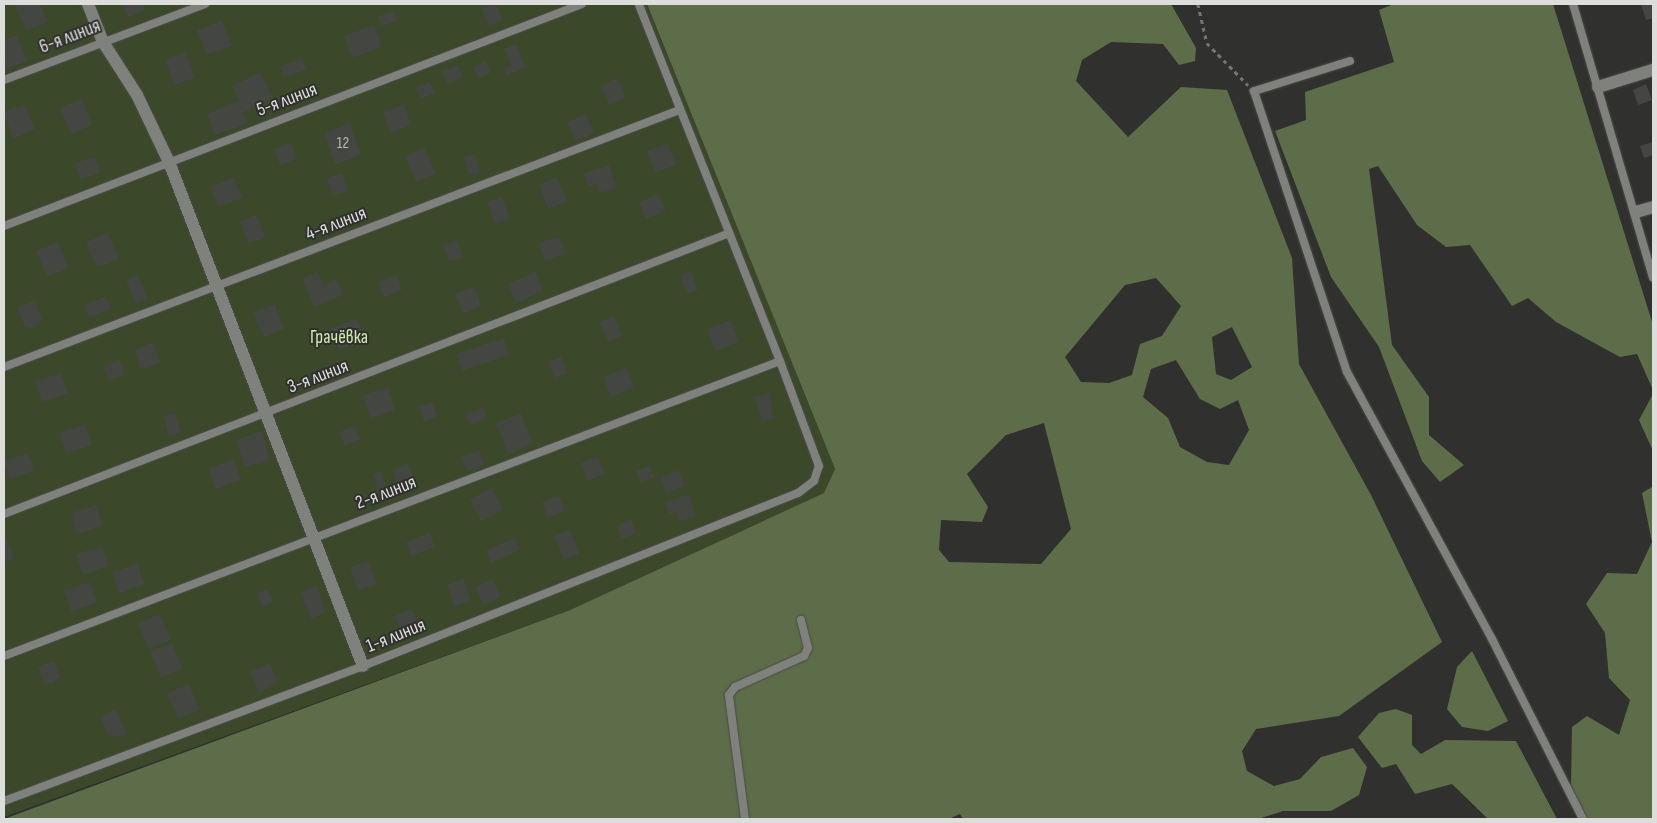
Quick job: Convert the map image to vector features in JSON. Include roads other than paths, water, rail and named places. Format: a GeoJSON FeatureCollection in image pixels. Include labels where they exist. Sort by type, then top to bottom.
{"type":"FeatureCollection","features":[{"type":"Feature","properties":{"kind":"street"},"geometry":{"type":"LineString","coordinates":[[88,4],[104,42],[137,95],[170,162],[216,287],[364,666]]}},
{"type":"Feature","properties":{"kind":"street"},"geometry":{"type":"LineString","coordinates":[[1598,87],[1653,70]]}},
{"type":"Feature","properties":{"kind":"street"},"geometry":{"type":"LineString","coordinates":[[1636,212],[1653,207]]}},
{"type":"Feature","properties":{"kind":"lane","name":"6-я линия"},"geometry":{"type":"LineString","coordinates":[[4,80],[204,4]]}},
{"type":"Feature","properties":{"kind":"lane","name":"5-я линия"},"geometry":{"type":"LineString","coordinates":[[4,226],[582,4]]}},
{"type":"Feature","properties":{"kind":"lane"},"geometry":{"type":"LineString","coordinates":[[639,4],[727,234],[780,361]]}},
{"type":"Feature","properties":{"kind":"lane"},"geometry":{"type":"LineString","coordinates":[[1573,4],[1636,212],[1653,278]]}},
{"type":"Feature","properties":{"kind":"lane"},"geometry":{"type":"LineString","coordinates":[[1350,61],[1254,91],[1347,372],[1492,638],[1583,819]]}},
{"type":"Feature","properties":{"kind":"lane","name":"4-я линия"},"geometry":{"type":"LineString","coordinates":[[4,367],[679,110]]}},
{"type":"Feature","properties":{"kind":"lane","name":"3-я линия"},"geometry":{"type":"LineString","coordinates":[[4,514],[266,415],[727,234]]}},
{"type":"Feature","properties":{"kind":"lane","name":"1-я линия"},"geometry":{"type":"LineString","coordinates":[[4,801],[364,666],[798,493],[814,481],[819,466],[780,361]]}},
{"type":"Feature","properties":{"kind":"lane","name":"2-я линия"},"geometry":{"type":"LineString","coordinates":[[4,656],[780,361]]}},
{"type":"Feature","properties":{"kind":"lane"},"geometry":{"type":"LineString","coordinates":[[745,819],[729,695],[735,687],[804,656],[808,648],[801,620]]}},
{"type":"Feature","properties":{"kind":"park label","name":"Грачёвка"},"geometry":{"type":"Point","coordinates":[339,338]}}]}
